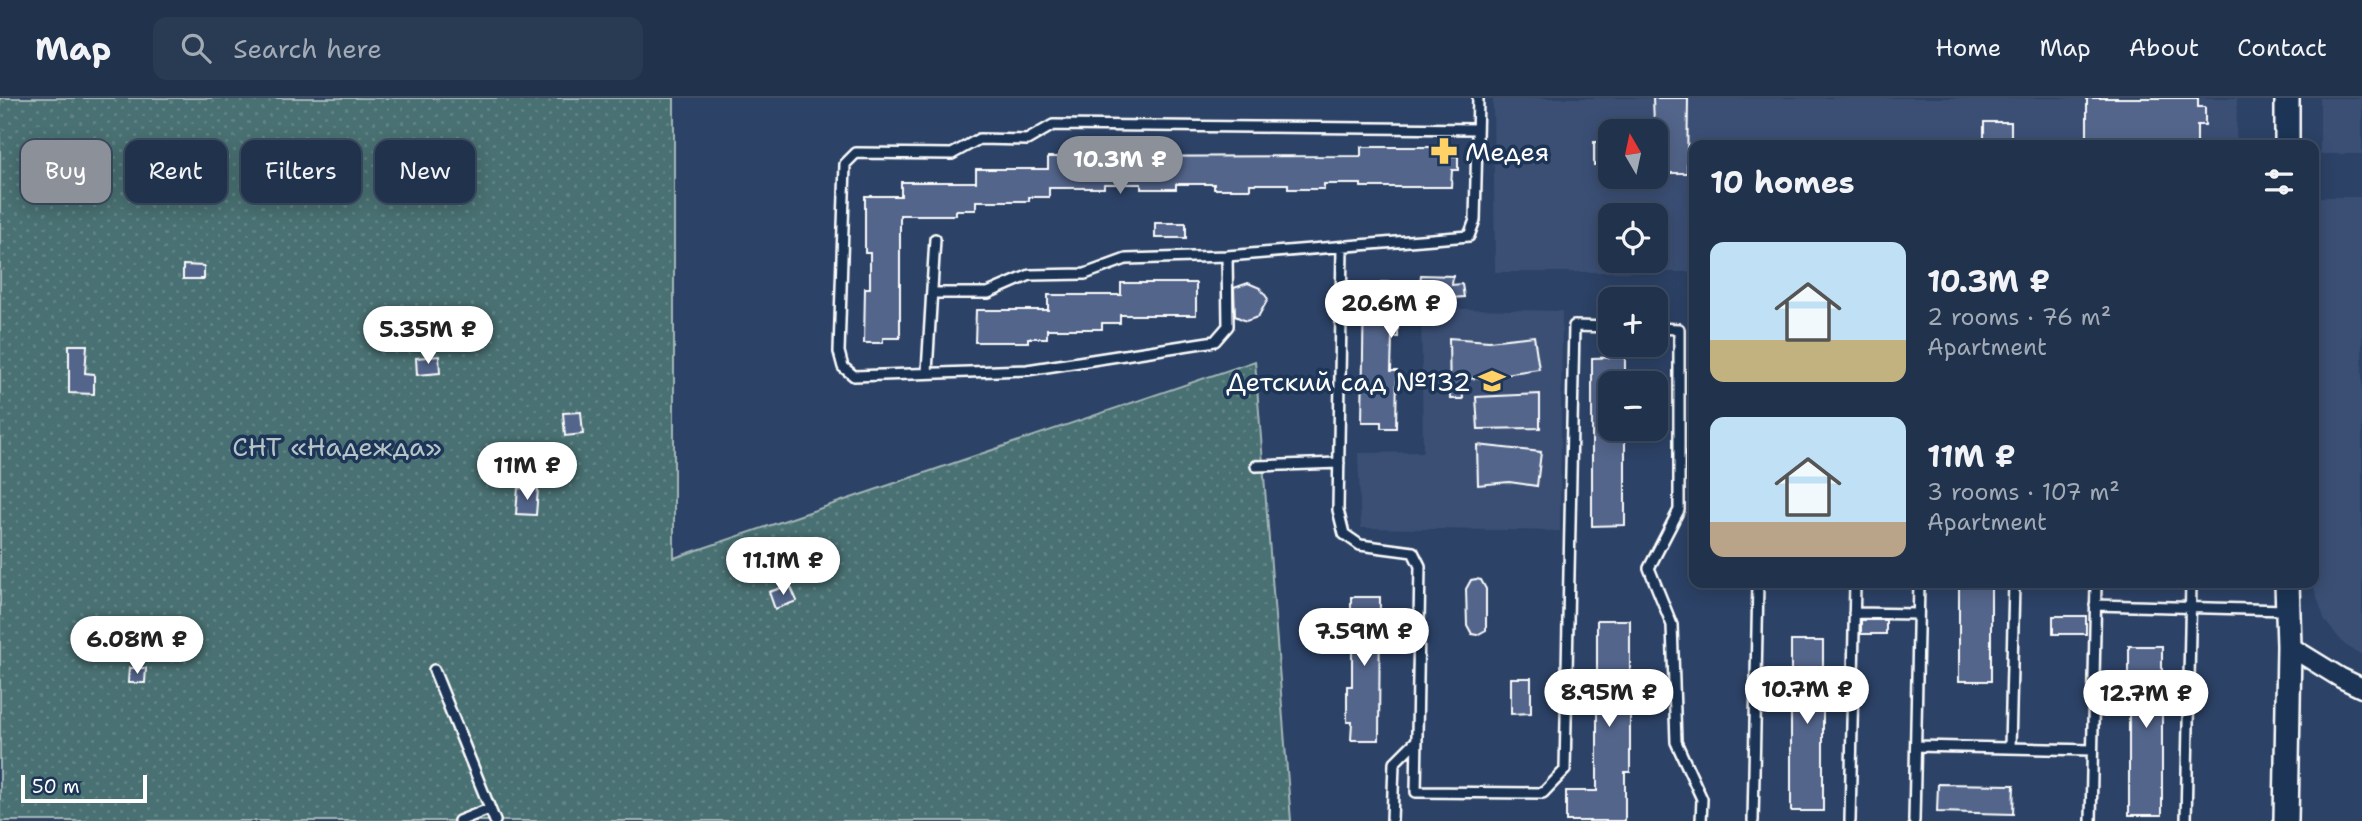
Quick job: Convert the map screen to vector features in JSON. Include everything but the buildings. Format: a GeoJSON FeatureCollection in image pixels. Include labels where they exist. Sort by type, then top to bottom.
{"type":"FeatureCollection","features":[{"type":"Feature","properties":{"kind":"street"},"geometry":{"type":"LineString","coordinates":[[2287,98],[2287,140]]}},
{"type":"Feature","properties":{"kind":"street"},"geometry":{"type":"LineString","coordinates":[[2286,821],[2289,646],[2287,588]]}},
{"type":"Feature","properties":{"kind":"street"},"geometry":{"type":"LineString","coordinates":[[2289,646],[2362,688]]}},
{"type":"Feature","properties":{"kind":"lane"},"geometry":{"type":"LineString","coordinates":[[933,293],[988,293],[1030,275],[1085,274],[1126,259],[1227,256],[1469,236],[1475,220],[1478,98]]}},
{"type":"Feature","properties":{"kind":"lane"},"geometry":{"type":"LineString","coordinates":[[1227,256],[1228,326],[1215,341],[1027,370],[854,376],[843,366],[839,352],[845,164],[856,153],[952,154],[979,139],[1027,140],[1054,125],[1477,129]]}},
{"type":"Feature","properties":{"kind":"lane"},"geometry":{"type":"LineString","coordinates":[[927,372],[935,239]]}},
{"type":"Feature","properties":{"kind":"lane"},"geometry":{"type":"LineString","coordinates":[[1342,247],[1338,510],[1344,534],[1360,545],[1413,552],[1420,566],[1416,792],[1543,793],[1565,770],[1574,326],[1598,327]]}},
{"type":"Feature","properties":{"kind":"lane"},"geometry":{"type":"LineString","coordinates":[[1668,329],[1679,329],[1679,510],[1649,568],[1672,625],[1676,743],[1702,799],[1702,821]]}},
{"type":"Feature","properties":{"kind":"lane"},"geometry":{"type":"LineString","coordinates":[[1256,466],[1339,463]]}},
{"type":"Feature","properties":{"kind":"lane"},"geometry":{"type":"LineString","coordinates":[[1753,821],[1758,588]]}},
{"type":"Feature","properties":{"kind":"lane"},"geometry":{"type":"LineString","coordinates":[[1850,821],[1855,588]]}},
{"type":"Feature","properties":{"kind":"lane"},"geometry":{"type":"LineString","coordinates":[[1914,821],[1919,588]]}},
{"type":"Feature","properties":{"kind":"lane"},"geometry":{"type":"LineString","coordinates":[[2010,748],[2014,588]]}},
{"type":"Feature","properties":{"kind":"lane"},"geometry":{"type":"LineString","coordinates":[[2091,821],[2096,588]]}},
{"type":"Feature","properties":{"kind":"lane"},"geometry":{"type":"LineString","coordinates":[[2186,821],[2191,588]]}},
{"type":"Feature","properties":{"kind":"lane"},"geometry":{"type":"LineString","coordinates":[[2095,605],[2287,610]]}},
{"type":"Feature","properties":{"kind":"lane"},"geometry":{"type":"LineString","coordinates":[[1854,613],[1918,614]]}},
{"type":"Feature","properties":{"kind":"lane"},"geometry":{"type":"LineString","coordinates":[[435,670],[495,821]]}},
{"type":"Feature","properties":{"kind":"lane"},"geometry":{"type":"LineString","coordinates":[[1392,821],[1394,764],[1417,740]]}},
{"type":"Feature","properties":{"kind":"lane"},"geometry":{"type":"LineString","coordinates":[[1916,746],[2092,750]]}},
{"type":"Feature","properties":{"kind":"lane"},"geometry":{"type":"LineString","coordinates":[[459,821],[489,809]]}},
{"type":"Feature","properties":{"kind":"shaded area"},"geometry":{"type":"Polygon","coordinates":[[[1493,98],[2237,98],[2236,140],[1689,140],[1689,272],[1668,272],[1668,203],[1598,203],[1598,272],[1495,272],[1493,98]]]}},
{"type":"Feature","properties":{"kind":"shaded area"},"geometry":{"type":"Polygon","coordinates":[[[2320,98],[2362,98],[2362,154],[2320,154],[2320,98]]]}},
{"type":"Feature","properties":{"kind":"shaded area"},"geometry":{"type":"Polygon","coordinates":[[[2319,197],[2362,197],[2362,655],[2345,645],[2325,621],[2314,588],[2319,588],[2319,197]]]}},
{"type":"Feature","properties":{"kind":"shaded area","name":"Детский сад №132"},"geometry":{"type":"Polygon","coordinates":[[[1421,308],[1562,311],[1560,531],[1361,528],[1358,453],[1423,452],[1421,308]]]}},
{"type":"Feature","properties":{"kind":"green space","name":"СНТ «Надежда»"},"geometry":{"type":"Polygon","coordinates":[[[0,98],[674,98],[674,558],[1255,361],[1291,821],[0,821],[0,98]]]}},
{"type":"Feature","properties":{"kind":"place","name":"Медея"},"geometry":{"type":"Point","coordinates":[1444,151]}},
{"type":"Feature","properties":{"kind":"place","name":"Детский сад №132"},"geometry":{"type":"Point","coordinates":[1492,381]}}]}
